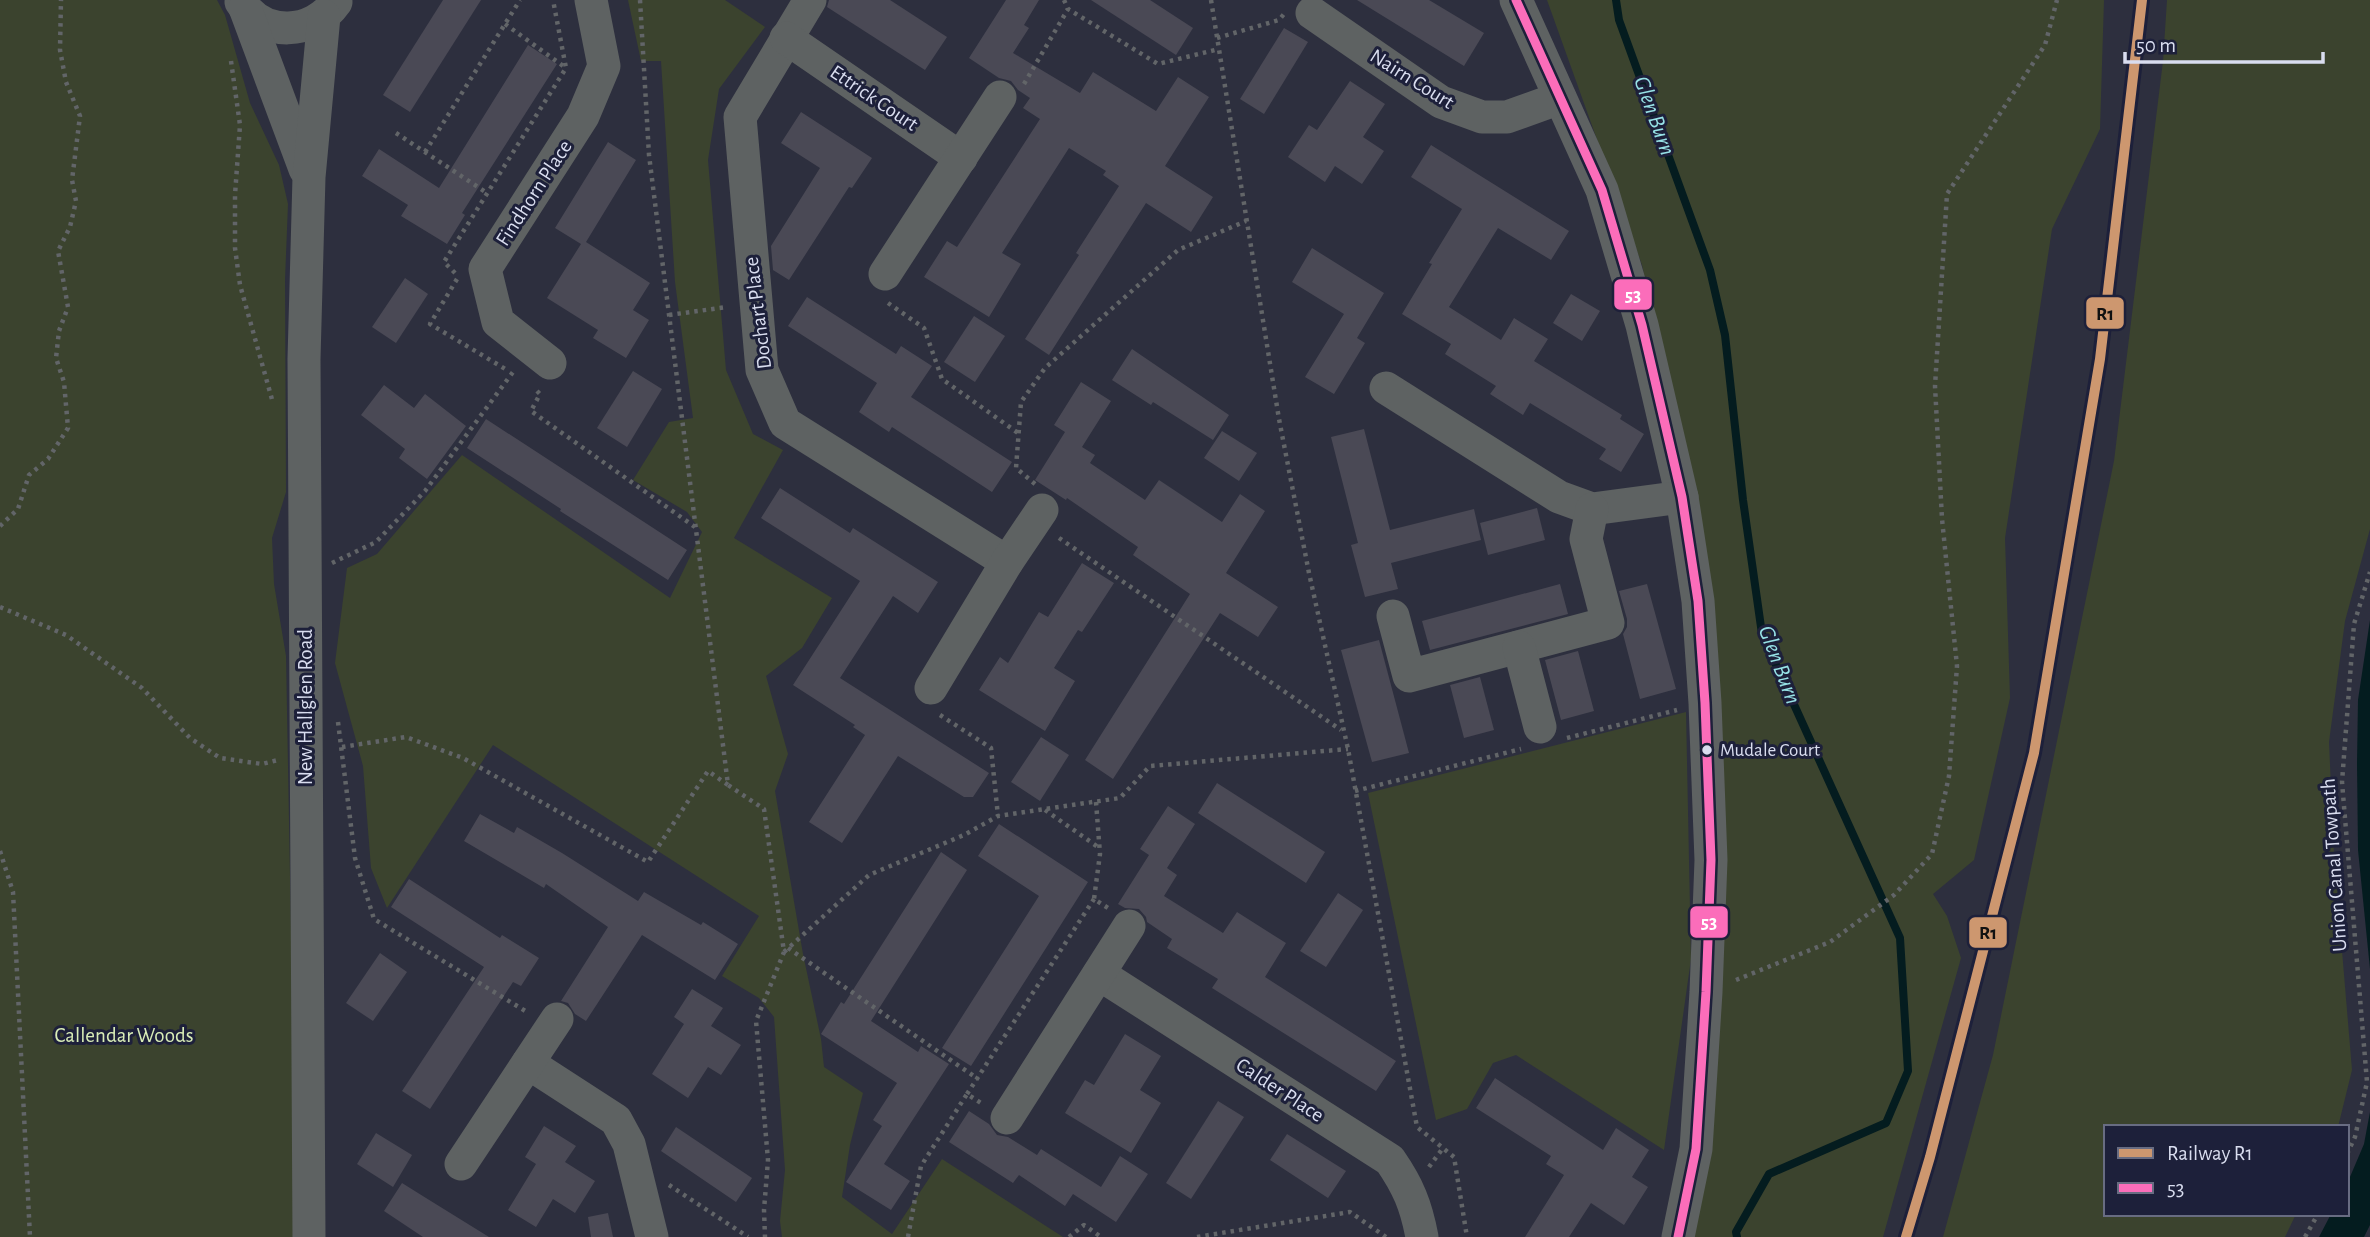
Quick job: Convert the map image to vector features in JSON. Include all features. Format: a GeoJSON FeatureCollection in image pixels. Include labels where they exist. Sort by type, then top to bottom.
{"type":"FeatureCollection","features":[{"type":"Feature","properties":{"kind":"street","name":"Findhorn Place"},"geometry":{"type":"LineString","coordinates":[[531,368],[498,322],[485,270],[583,116],[604,66],[591,0]]}},
{"type":"Feature","properties":{"kind":"street","name":"Dochart Place"},"geometry":{"type":"LineString","coordinates":[[810,0],[740,117],[762,370],[785,423],[1007,562]]}},
{"type":"Feature","properties":{"kind":"street"},"geometry":{"type":"LineString","coordinates":[[1516,0],[1602,190],[1642,325],[1682,497],[1698,601],[1705,703],[1710,860],[1706,992],[1696,1149],[1678,1237]]}},
{"type":"Feature","properties":{"kind":"street"},"geometry":{"type":"LineString","coordinates":[[243,4],[267,24],[280,28],[303,27],[334,5]]}},
{"type":"Feature","properties":{"kind":"street","name":"New Hallglen Road"},"geometry":{"type":"LineString","coordinates":[[243,4],[309,177]]}},
{"type":"Feature","properties":{"kind":"street","name":"New Hallglen Road"},"geometry":{"type":"LineString","coordinates":[[309,1237],[303,437],[309,177],[334,5]]}},
{"type":"Feature","properties":{"kind":"street","name":"Nairn Court"},"geometry":{"type":"LineString","coordinates":[[1312,13],[1441,102],[1482,117],[1507,117],[1560,98]]}},
{"type":"Feature","properties":{"kind":"street","name":"Ettrick Court"},"geometry":{"type":"LineString","coordinates":[[786,38],[961,158]]}},
{"type":"Feature","properties":{"kind":"street"},"geometry":{"type":"LineString","coordinates":[[885,274],[1000,97]]}},
{"type":"Feature","properties":{"kind":"street"},"geometry":{"type":"LineString","coordinates":[[1386,388],[1559,498],[1592,509],[1682,497]]}},
{"type":"Feature","properties":{"kind":"street"},"geometry":{"type":"LineString","coordinates":[[1393,616],[1409,676],[1608,624],[1586,540],[1592,509]]}},
{"type":"Feature","properties":{"kind":"street"},"geometry":{"type":"LineString","coordinates":[[931,688],[1038,516]]}},
{"type":"Feature","properties":{"kind":"street"},"geometry":{"type":"LineString","coordinates":[[1519,647],[1540,727]]}},
{"type":"Feature","properties":{"kind":"street"},"geometry":{"type":"LineString","coordinates":[[1007,1118],[1129,926]]}},
{"type":"Feature","properties":{"kind":"street","name":"Calder Place"},"geometry":{"type":"LineString","coordinates":[[1099,974],[1390,1160],[1406,1183],[1417,1208],[1422,1237]]}},
{"type":"Feature","properties":{"kind":"street"},"geometry":{"type":"LineString","coordinates":[[461,1164],[554,1023]]}},
{"type":"Feature","properties":{"kind":"street"},"geometry":{"type":"LineString","coordinates":[[528,1063],[616,1120],[629,1144],[652,1237]]}},
{"type":"Feature","properties":{"kind":"path"},"geometry":{"type":"LineString","coordinates":[[0,526],[18,509],[29,475],[48,459],[68,428],[64,382],[56,358],[59,331],[68,307],[58,251],[70,227],[76,201],[72,180],[80,116],[66,82],[60,50],[61,0]]}},
{"type":"Feature","properties":{"kind":"path"},"geometry":{"type":"LineString","coordinates":[[425,152],[520,0]]}},
{"type":"Feature","properties":{"kind":"path"},"geometry":{"type":"LineString","coordinates":[[553,0],[566,68],[444,262],[459,276],[430,324],[531,368],[540,394],[531,411],[695,527]]}},
{"type":"Feature","properties":{"kind":"path"},"geometry":{"type":"LineString","coordinates":[[640,0],[649,155],[728,785]]}},
{"type":"Feature","properties":{"kind":"path"},"geometry":{"type":"LineString","coordinates":[[1064,0],[1068,9],[1158,64],[1219,49]]}},
{"type":"Feature","properties":{"kind":"path"},"geometry":{"type":"LineString","coordinates":[[1211,0],[1279,419],[1342,731],[1348,749],[1417,1127],[1454,1157],[1467,1237]]}},
{"type":"Feature","properties":{"kind":"path"},"geometry":{"type":"LineString","coordinates":[[1706,992],[1830,942],[1894,895],[1932,854],[1949,776],[1957,666],[1942,520],[1935,386],[1947,194],[2045,46],[2057,0]]}},
{"type":"Feature","properties":{"kind":"path"},"geometry":{"type":"LineString","coordinates":[[1000,97],[1013,105],[1068,9]]}},
{"type":"Feature","properties":{"kind":"path"},"geometry":{"type":"LineString","coordinates":[[1217,38],[1279,20]]}},
{"type":"Feature","properties":{"kind":"path"},"geometry":{"type":"LineString","coordinates":[[505,24],[566,68]]}},
{"type":"Feature","properties":{"kind":"path"},"geometry":{"type":"LineString","coordinates":[[230,52],[240,125],[235,195],[235,248],[240,285],[273,403]]}},
{"type":"Feature","properties":{"kind":"path"},"geometry":{"type":"LineString","coordinates":[[396,133],[487,193]]}},
{"type":"Feature","properties":{"kind":"path"},"geometry":{"type":"LineString","coordinates":[[1247,221],[1178,250],[1045,368],[1021,401],[1016,468],[1051,497],[1038,516],[1342,731]]}},
{"type":"Feature","properties":{"kind":"path"},"geometry":{"type":"LineString","coordinates":[[885,274],[873,293],[924,328],[942,379],[1019,433]]}},
{"type":"Feature","properties":{"kind":"path"},"geometry":{"type":"LineString","coordinates":[[669,315],[756,303]]}},
{"type":"Feature","properties":{"kind":"path"},"geometry":{"type":"LineString","coordinates":[[521,380],[531,368]]}},
{"type":"Feature","properties":{"kind":"path"},"geometry":{"type":"LineString","coordinates":[[324,567],[376,542],[425,491],[531,368]]}},
{"type":"Feature","properties":{"kind":"path","name":"Union Canal Towpath"},"geometry":{"type":"LineString","coordinates":[[2349,1150],[2355,1137],[2367,1082],[2342,782],[2354,624],[2370,572]]}},
{"type":"Feature","properties":{"kind":"path"},"geometry":{"type":"LineString","coordinates":[[0,607],[66,635],[142,688],[190,738],[220,758],[262,764],[406,737],[463,758],[648,862],[708,771],[764,809],[786,950],[978,1079]]}},
{"type":"Feature","properties":{"kind":"path"},"geometry":{"type":"LineString","coordinates":[[931,688],[923,703],[991,748],[998,816]]}},
{"type":"Feature","properties":{"kind":"path"},"geometry":{"type":"LineString","coordinates":[[338,721],[355,858],[373,919],[554,1023]]}},
{"type":"Feature","properties":{"kind":"path"},"geometry":{"type":"LineString","coordinates":[[765,1237],[768,1160],[756,1021],[786,950],[869,875],[952,841],[998,816],[1120,798],[1150,766],[1348,749]]}},
{"type":"Feature","properties":{"kind":"path"},"geometry":{"type":"LineString","coordinates":[[908,1237],[921,1166],[1094,900],[1099,847],[1096,802]]}},
{"type":"Feature","properties":{"kind":"path"},"geometry":{"type":"LineString","coordinates":[[1044,809],[1099,847]]}},
{"type":"Feature","properties":{"kind":"path"},"geometry":{"type":"LineString","coordinates":[[0,851],[13,892],[30,1237]]}},
{"type":"Feature","properties":{"kind":"path"},"geometry":{"type":"LineString","coordinates":[[1094,900],[1130,923],[1129,926]]}},
{"type":"Feature","properties":{"kind":"path"},"geometry":{"type":"LineString","coordinates":[[967,1094],[1007,1118]]}},
{"type":"Feature","properties":{"kind":"path"},"geometry":{"type":"LineString","coordinates":[[1425,1173],[1443,1148]]}},
{"type":"Feature","properties":{"kind":"path"},"geometry":{"type":"LineString","coordinates":[[639,1180],[656,1177],[748,1237]]}},
{"type":"Feature","properties":{"kind":"path"},"geometry":{"type":"LineString","coordinates":[[1197,1237],[1350,1212],[1386,1237]]}},
{"type":"Feature","properties":{"kind":"path"},"geometry":{"type":"LineString","coordinates":[[2305,1237],[2317,1216]]}},
{"type":"Feature","properties":{"kind":"path"},"geometry":{"type":"LineString","coordinates":[[1069,1237],[1084,1226],[1101,1237]]}},
{"type":"Feature","properties":{"kind":"green space","name":"Callendar Woods"},"geometry":{"type":"Polygon","coordinates":[[[0,0],[217,0],[225,15],[250,103],[279,165],[288,204],[285,280],[286,492],[272,538],[274,584],[286,656],[293,1041],[293,1237],[0,1237],[0,0]]]}},
{"type":"Feature","properties":{"kind":"green space"},"geometry":{"type":"Polygon","coordinates":[[[628,0],[725,0],[765,27],[719,89],[708,160],[726,370],[753,434],[783,450],[734,538],[832,598],[802,648],[766,676],[788,754],[775,791],[824,1067],[863,1093],[850,1145],[842,1197],[892,1234],[942,1159],[1063,1237],[782,1237],[780,1221],[785,1170],[774,1017],[759,998],[722,976],[759,916],[493,745],[387,908],[371,868],[363,766],[335,663],[347,568],[377,554],[462,455],[670,598],[702,532],[687,512],[633,480],[669,422],[693,418],[675,282],[661,61],[641,61],[628,0]]]}},
{"type":"Feature","properties":{"kind":"green space"},"geometry":{"type":"Polygon","coordinates":[[[1547,0],[2104,0],[2100,129],[2052,229],[2005,538],[2010,698],[1974,860],[1933,894],[1947,916],[1961,958],[1883,1237],[1693,1237],[1716,1069],[1681,438],[1642,265],[1547,0]]]}},
{"type":"Feature","properties":{"kind":"green space"},"geometry":{"type":"Polygon","coordinates":[[[2167,0],[2370,0],[2370,529],[2345,621],[2329,742],[2334,855],[2352,1070],[2338,1125],[2104,1125],[2104,1216],[2295,1216],[2285,1237],[1943,1237],[1993,1055],[2114,461],[2163,61],[2167,0]]]}},
{"type":"Feature","properties":{"kind":"green space"},"geometry":{"type":"Polygon","coordinates":[[[1686,712],[1691,959],[1664,1150],[1516,1055],[1493,1063],[1467,1109],[1436,1120],[1368,793],[1686,712]]]}},
{"type":"Feature","properties":{"kind":"shaded area"},"geometry":{"type":"Polygon","coordinates":[[[2370,620],[2370,969],[2358,850],[2357,763],[2358,700],[2370,620]]]}},
{"type":"Feature","properties":{"kind":"shaded area"},"geometry":{"type":"Polygon","coordinates":[[[2370,1112],[2370,1225],[2364,1237],[2319,1237],[2330,1216],[2349,1216],[2349,1179],[2364,1144],[2370,1112]]]}},
{"type":"Feature","properties":{"kind":"building"},"geometry":{"type":"Polygon","coordinates":[[[443,0],[481,0],[410,112],[383,95],[443,0]]]}},
{"type":"Feature","properties":{"kind":"building"},"geometry":{"type":"Polygon","coordinates":[[[829,0],[890,0],[947,37],[925,70],[827,7],[829,0]]]}},
{"type":"Feature","properties":{"kind":"building"},"geometry":{"type":"Polygon","coordinates":[[[1006,0],[1039,0],[1024,25],[1029,28],[1013,53],[1080,93],[1093,72],[1156,111],[1178,77],[1209,97],[1165,166],[1213,197],[1191,232],[1146,203],[1049,355],[1025,339],[1119,186],[1103,175],[1106,171],[1069,148],[1002,253],[1021,264],[989,317],[924,277],[947,241],[957,247],[1040,119],[1023,108],[1030,98],[1011,81],[999,78],[969,58],[1006,0]]]}},
{"type":"Feature","properties":{"kind":"building"},"geometry":{"type":"Polygon","coordinates":[[[1091,0],[1150,0],[1193,28],[1176,55],[1091,0]]]}},
{"type":"Feature","properties":{"kind":"building"},"geometry":{"type":"Polygon","coordinates":[[[1357,0],[1429,0],[1484,33],[1464,66],[1357,0]]]}},
{"type":"Feature","properties":{"kind":"building"},"geometry":{"type":"Polygon","coordinates":[[[1284,28],[1308,42],[1264,114],[1240,99],[1284,28]]]}},
{"type":"Feature","properties":{"kind":"building"},"geometry":{"type":"Polygon","coordinates":[[[528,45],[557,64],[462,213],[465,215],[447,244],[401,216],[408,205],[362,176],[379,149],[439,188],[528,45]]]}},
{"type":"Feature","properties":{"kind":"building"},"geometry":{"type":"Polygon","coordinates":[[[1350,81],[1385,104],[1363,137],[1384,151],[1362,184],[1335,166],[1325,182],[1288,157],[1309,125],[1317,130],[1350,81]]]}},
{"type":"Feature","properties":{"kind":"building"},"geometry":{"type":"Polygon","coordinates":[[[801,112],[872,158],[852,188],[849,187],[789,280],[773,270],[771,246],[820,168],[781,143],[801,112]]]}},
{"type":"Feature","properties":{"kind":"building"},"geometry":{"type":"Polygon","coordinates":[[[608,142],[636,160],[586,242],[650,283],[633,310],[649,320],[626,358],[593,338],[598,330],[547,298],[581,244],[555,228],[608,142]]]}},
{"type":"Feature","properties":{"kind":"building"},"geometry":{"type":"Polygon","coordinates":[[[1431,145],[1569,231],[1551,260],[1498,228],[1449,307],[1501,340],[1514,318],[1548,339],[1534,361],[1622,415],[1620,419],[1644,434],[1621,472],[1599,459],[1606,449],[1530,403],[1523,415],[1490,394],[1496,386],[1445,354],[1451,344],[1402,314],[1462,209],[1411,177],[1431,145]]]}},
{"type":"Feature","properties":{"kind":"building"},"geometry":{"type":"Polygon","coordinates":[[[1312,248],[1384,293],[1357,338],[1365,343],[1334,394],[1305,377],[1344,314],[1292,282],[1312,248]]]}},
{"type":"Feature","properties":{"kind":"building"},"geometry":{"type":"Polygon","coordinates":[[[405,278],[428,294],[396,343],[372,327],[405,278]]]}},
{"type":"Feature","properties":{"kind":"building"},"geometry":{"type":"Polygon","coordinates":[[[1571,294],[1600,311],[1582,341],[1553,323],[1571,294]]]}},
{"type":"Feature","properties":{"kind":"building"},"geometry":{"type":"Polygon","coordinates":[[[807,297],[896,354],[901,346],[932,366],[911,397],[1012,462],[992,492],[892,427],[889,432],[859,412],[877,383],[788,326],[807,297]]]}},
{"type":"Feature","properties":{"kind":"building"},"geometry":{"type":"Polygon","coordinates":[[[974,316],[1005,336],[975,382],[944,362],[974,316]]]}},
{"type":"Feature","properties":{"kind":"building"},"geometry":{"type":"Polygon","coordinates":[[[1132,349],[1229,415],[1213,440],[1112,380],[1132,349]]]}},
{"type":"Feature","properties":{"kind":"building"},"geometry":{"type":"Polygon","coordinates":[[[633,371],[662,389],[627,447],[597,428],[633,371]]]}},
{"type":"Feature","properties":{"kind":"building"},"geometry":{"type":"Polygon","coordinates":[[[1081,382],[1111,401],[1082,447],[1095,455],[1090,463],[1145,500],[1159,480],[1222,522],[1240,494],[1265,511],[1226,573],[1278,607],[1258,637],[1220,613],[1113,779],[1085,760],[1190,594],[1133,555],[1138,547],[1067,498],[1066,500],[1035,480],[1065,432],[1054,425],[1081,382]]]}},
{"type":"Feature","properties":{"kind":"building"},"geometry":{"type":"Polygon","coordinates":[[[384,385],[414,408],[425,394],[466,426],[427,479],[399,458],[405,449],[361,415],[384,385]]]}},
{"type":"Feature","properties":{"kind":"building"},"geometry":{"type":"Polygon","coordinates":[[[486,419],[687,550],[668,580],[467,448],[486,419]]]}},
{"type":"Feature","properties":{"kind":"building"},"geometry":{"type":"Polygon","coordinates":[[[1364,429],[1390,530],[1474,509],[1481,540],[1391,563],[1398,589],[1365,597],[1351,545],[1358,543],[1331,437],[1364,429]]]}},
{"type":"Feature","properties":{"kind":"building"},"geometry":{"type":"Polygon","coordinates":[[[1222,431],[1257,453],[1239,481],[1204,458],[1222,431]]]}},
{"type":"Feature","properties":{"kind":"building"},"geometry":{"type":"Polygon","coordinates":[[[780,488],[850,533],[853,528],[938,582],[918,613],[893,596],[840,678],[989,773],[973,797],[964,797],[898,756],[842,843],[809,822],[865,735],[853,727],[855,725],[793,685],[860,581],[761,518],[780,488]]]}},
{"type":"Feature","properties":{"kind":"building"},"geometry":{"type":"Polygon","coordinates":[[[1537,508],[1545,540],[1488,555],[1480,523],[1537,508]]]}},
{"type":"Feature","properties":{"kind":"building"},"geometry":{"type":"Polygon","coordinates":[[[1082,563],[1114,583],[1082,632],[1078,630],[1054,668],[1075,681],[1045,731],[979,690],[1000,657],[1008,663],[1039,612],[1048,617],[1082,563]]]}},
{"type":"Feature","properties":{"kind":"building"},"geometry":{"type":"Polygon","coordinates":[[[1560,584],[1568,614],[1430,650],[1422,621],[1560,584]]]}},
{"type":"Feature","properties":{"kind":"building"},"geometry":{"type":"Polygon","coordinates":[[[1647,584],[1676,689],[1640,699],[1623,634],[1627,619],[1619,591],[1647,584]]]}},
{"type":"Feature","properties":{"kind":"building"},"geometry":{"type":"Polygon","coordinates":[[[1379,640],[1409,753],[1372,762],[1341,650],[1379,640]]]}},
{"type":"Feature","properties":{"kind":"building"},"geometry":{"type":"Polygon","coordinates":[[[1578,651],[1594,711],[1561,720],[1545,660],[1578,651]]]}},
{"type":"Feature","properties":{"kind":"building"},"geometry":{"type":"Polygon","coordinates":[[[1480,677],[1494,730],[1464,738],[1450,685],[1480,677]]]}},
{"type":"Feature","properties":{"kind":"building"},"geometry":{"type":"Polygon","coordinates":[[[1041,737],[1069,755],[1040,801],[1011,782],[1041,737]]]}},
{"type":"Feature","properties":{"kind":"building"},"geometry":{"type":"Polygon","coordinates":[[[1217,783],[1325,852],[1306,883],[1198,813],[1217,783]]]}},
{"type":"Feature","properties":{"kind":"building"},"geometry":{"type":"Polygon","coordinates":[[[1168,806],[1195,824],[1167,868],[1177,875],[1164,896],[1223,933],[1237,912],[1286,943],[1265,977],[1396,1061],[1376,1091],[1212,988],[1218,979],[1167,948],[1172,939],[1147,922],[1139,909],[1125,908],[1118,904],[1149,855],[1140,849],[1168,806]]]}},
{"type":"Feature","properties":{"kind":"building"},"geometry":{"type":"Polygon","coordinates":[[[480,814],[514,833],[517,827],[638,901],[644,892],[701,925],[703,922],[738,944],[715,980],[642,935],[586,1021],[575,1014],[568,1003],[561,1001],[608,927],[546,884],[544,888],[464,841],[480,814]]]}},
{"type":"Feature","properties":{"kind":"building"},"geometry":{"type":"Polygon","coordinates":[[[999,824],[1088,882],[971,1066],[942,1048],[1039,896],[978,856],[999,824]]]}},
{"type":"Feature","properties":{"kind":"building"},"geometry":{"type":"Polygon","coordinates":[[[941,852],[967,870],[871,1021],[918,1052],[921,1046],[949,1064],[884,1164],[910,1181],[891,1210],[846,1182],[882,1126],[873,1120],[897,1083],[821,1034],[841,1002],[844,1004],[941,852]]]}},
{"type":"Feature","properties":{"kind":"building"},"geometry":{"type":"Polygon","coordinates":[[[409,879],[500,938],[502,935],[539,958],[521,986],[513,982],[430,1109],[402,1091],[484,967],[391,907],[409,879]]]}},
{"type":"Feature","properties":{"kind":"building"},"geometry":{"type":"Polygon","coordinates":[[[1338,893],[1363,910],[1326,967],[1300,951],[1338,893]]]}},
{"type":"Feature","properties":{"kind":"building"},"geometry":{"type":"Polygon","coordinates":[[[380,953],[407,972],[373,1021],[346,1003],[380,953]]]}},
{"type":"Feature","properties":{"kind":"building"},"geometry":{"type":"Polygon","coordinates":[[[692,989],[723,1008],[711,1026],[741,1045],[721,1075],[708,1067],[688,1098],[652,1074],[684,1024],[674,1017],[692,989]]]}},
{"type":"Feature","properties":{"kind":"building"},"geometry":{"type":"Polygon","coordinates":[[[1125,1034],[1161,1056],[1140,1090],[1161,1103],[1131,1153],[1065,1113],[1085,1080],[1094,1085],[1125,1034]]]}},
{"type":"Feature","properties":{"kind":"building"},"geometry":{"type":"Polygon","coordinates":[[[1495,1078],[1603,1150],[1616,1128],[1649,1150],[1632,1177],[1648,1187],[1624,1225],[1591,1203],[1569,1237],[1525,1237],[1564,1175],[1546,1164],[1551,1156],[1476,1108],[1495,1078]]]}},
{"type":"Feature","properties":{"kind":"building"},"geometry":{"type":"Polygon","coordinates":[[[1218,1101],[1244,1117],[1191,1199],[1166,1183],[1218,1101]]]}},
{"type":"Feature","properties":{"kind":"building"},"geometry":{"type":"Polygon","coordinates":[[[969,1111],[989,1124],[997,1135],[1008,1137],[1037,1155],[1041,1149],[1101,1187],[1120,1156],[1148,1174],[1116,1222],[1073,1194],[1065,1206],[1019,1175],[1013,1183],[949,1142],[969,1111]]]}},
{"type":"Feature","properties":{"kind":"building"},"geometry":{"type":"Polygon","coordinates":[[[544,1126],[576,1146],[565,1162],[595,1181],[575,1213],[553,1199],[536,1227],[508,1210],[536,1164],[525,1157],[544,1126]]]}},
{"type":"Feature","properties":{"kind":"building"},"geometry":{"type":"Polygon","coordinates":[[[676,1127],[752,1178],[736,1202],[661,1151],[676,1127]]]}},
{"type":"Feature","properties":{"kind":"building"},"geometry":{"type":"Polygon","coordinates":[[[376,1133],[412,1155],[393,1187],[357,1164],[376,1133]]]}},
{"type":"Feature","properties":{"kind":"building"},"geometry":{"type":"Polygon","coordinates":[[[1287,1134],[1346,1171],[1328,1198],[1270,1160],[1287,1134]]]}},
{"type":"Feature","properties":{"kind":"building"},"geometry":{"type":"Polygon","coordinates":[[[402,1183],[489,1237],[423,1237],[384,1211],[402,1183]]]}},
{"type":"Feature","properties":{"kind":"building"},"geometry":{"type":"Polygon","coordinates":[[[608,1213],[613,1237],[591,1237],[588,1217],[608,1213]]]}},
{"type":"Feature","properties":{"kind":"waterway","name":"Glen Burn"},"geometry":{"type":"LineString","coordinates":[[1616,0],[1619,20],[1710,270],[1725,335],[1743,500],[1762,634],[1900,938],[1908,1071],[1886,1123],[1769,1174],[1736,1232],[1737,1237]]}},
{"type":"Feature","properties":{"kind":"rail line","name":"R1"},"geometry":{"type":"LineString","coordinates":[[1906,1237],[1930,1157],[2034,753],[2100,359],[2142,0]]}},
{"type":"Feature","properties":{"kind":"transit line","name":"53"},"geometry":{"type":"LineString","coordinates":[[1516,0],[1602,190],[1642,325],[1682,497],[1698,601],[1711,860],[1696,1149],[1678,1237]]}},
{"type":"Feature","properties":{"kind":"place","name":"Mudale Court"},"geometry":{"type":"Point","coordinates":[1707,750]}}]}
